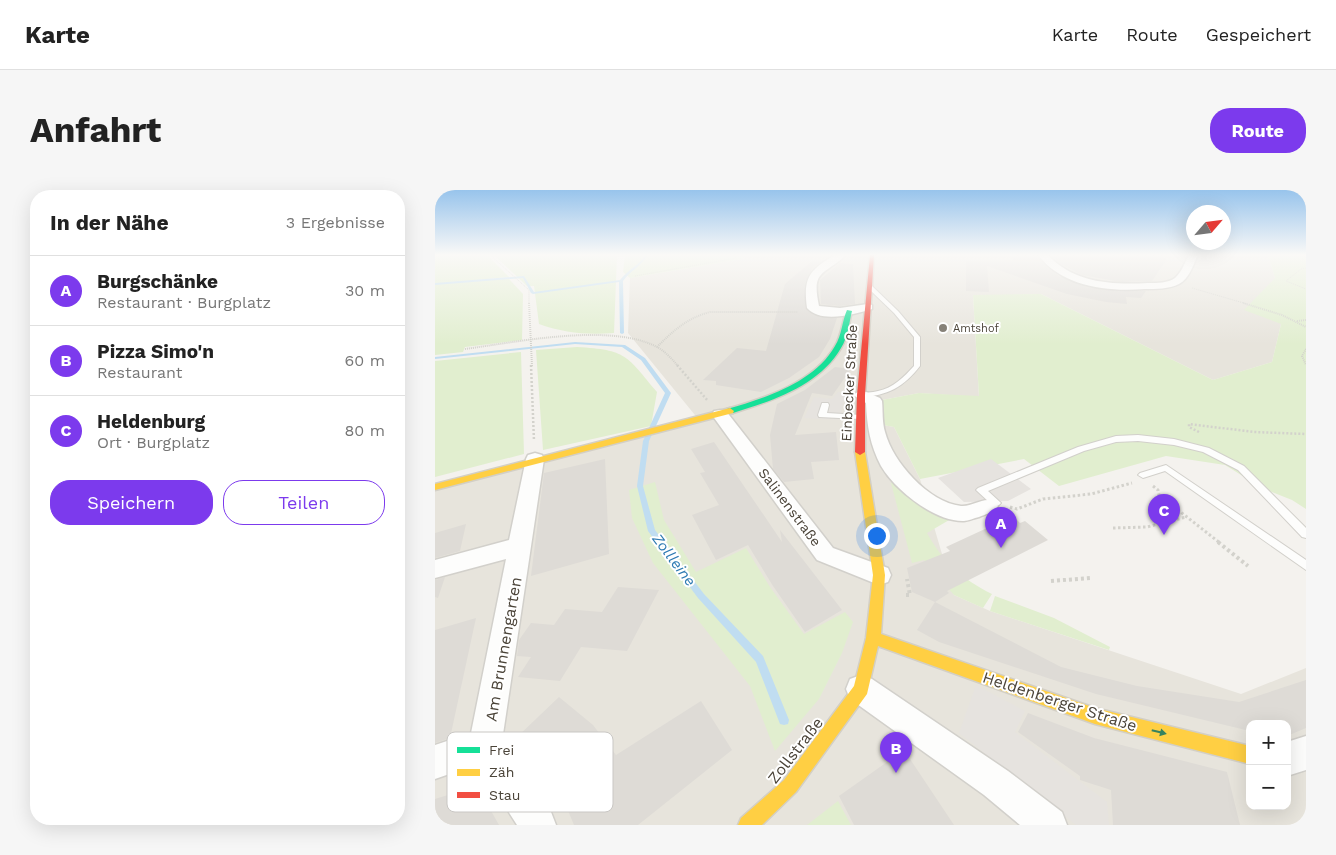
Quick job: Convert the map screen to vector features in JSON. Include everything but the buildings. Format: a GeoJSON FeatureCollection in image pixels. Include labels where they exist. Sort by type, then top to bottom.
{"type":"FeatureCollection","features":[{"type":"Feature","properties":{"kind":"street"},"geometry":{"type":"LineString","coordinates":[[811,285],[813,308],[816,310],[849,312],[868,307]]}},
{"type":"Feature","properties":{"kind":"street"},"geometry":{"type":"LineString","coordinates":[[1103,285],[1133,288],[1157,285]]}},
{"type":"Feature","properties":{"kind":"street","name":"Einbecker Straße"},"geometry":{"type":"LineString","coordinates":[[861,689],[873,638],[879,594],[879,575],[860,455],[861,395],[871,287]]}},
{"type":"Feature","properties":{"kind":"street"},"geometry":{"type":"LineString","coordinates":[[435,486],[535,459],[720,415],[786,390],[821,368],[841,346],[849,312]]}},
{"type":"Feature","properties":{"kind":"street"},"geometry":{"type":"LineString","coordinates":[[861,395],[874,401],[876,431],[891,466],[917,493],[940,508],[964,514],[987,506]]}},
{"type":"Feature","properties":{"kind":"street","name":"Salinenstraße"},"geometry":{"type":"LineString","coordinates":[[720,415],[825,554],[879,575]]}},
{"type":"Feature","properties":{"kind":"street","name":"Am Brunnengarten"},"geometry":{"type":"LineString","coordinates":[[487,732],[535,459]]}},
{"type":"Feature","properties":{"kind":"street"},"geometry":{"type":"LineString","coordinates":[[435,569],[521,546]]}},
{"type":"Feature","properties":{"kind":"street","name":"Heldenberger Straße"},"geometry":{"type":"LineString","coordinates":[[873,638],[1095,716],[1246,754]]}},
{"type":"Feature","properties":{"kind":"street"},"geometry":{"type":"LineString","coordinates":[[861,689],[996,783],[1049,825]]}},
{"type":"Feature","properties":{"kind":"street","name":"Zollstraße"},"geometry":{"type":"LineString","coordinates":[[748,825],[790,786],[861,689]]}},
{"type":"Feature","properties":{"kind":"street"},"geometry":{"type":"LineString","coordinates":[[1291,758],[1306,753]]}},
{"type":"Feature","properties":{"kind":"street"},"geometry":{"type":"LineString","coordinates":[[435,762],[447,758]]}},
{"type":"Feature","properties":{"kind":"street"},"geometry":{"type":"LineString","coordinates":[[529,812],[538,825]]}},
{"type":"Feature","properties":{"kind":"lane"},"geometry":{"type":"LineString","coordinates":[[861,395],[880,395],[901,385],[917,366],[917,337],[871,287]]}},
{"type":"Feature","properties":{"kind":"lane"},"geometry":{"type":"LineString","coordinates":[[825,405],[822,415],[860,417]]}},
{"type":"Feature","properties":{"kind":"lane"},"geometry":{"type":"LineString","coordinates":[[987,506],[996,503],[981,490],[1081,449],[1116,439],[1138,438],[1174,442],[1206,450],[1241,468],[1306,534]]}},
{"type":"Feature","properties":{"kind":"lane"},"geometry":{"type":"LineString","coordinates":[[1144,478],[1166,468],[1306,566]]}},
{"type":"Feature","properties":{"kind":"path"},"geometry":{"type":"LineString","coordinates":[[523,285],[529,290],[535,459]]}},
{"type":"Feature","properties":{"kind":"path"},"geometry":{"type":"LineString","coordinates":[[1183,285],[1297,321],[1306,327]]}},
{"type":"Feature","properties":{"kind":"path"},"geometry":{"type":"LineString","coordinates":[[657,347],[685,319],[697,314],[710,312],[816,310]]}},
{"type":"Feature","properties":{"kind":"path"},"geometry":{"type":"LineString","coordinates":[[1297,321],[1306,320]]}},
{"type":"Feature","properties":{"kind":"path"},"geometry":{"type":"LineString","coordinates":[[465,349],[583,336],[613,337],[639,341],[657,347],[694,384],[720,415]]}},
{"type":"Feature","properties":{"kind":"path"},"geometry":{"type":"LineString","coordinates":[[1306,349],[1302,356],[1306,365]]}},
{"type":"Feature","properties":{"kind":"path"},"geometry":{"type":"LineString","coordinates":[[1203,434],[1189,427],[1189,424],[1254,432],[1306,434]]}},
{"type":"Feature","properties":{"kind":"path"},"geometry":{"type":"LineString","coordinates":[[1017,510],[1043,499],[1091,494],[1144,478],[1159,490],[1159,495],[1248,566]]}},
{"type":"Feature","properties":{"kind":"path"},"geometry":{"type":"LineString","coordinates":[[1113,528],[1147,527],[1187,517]]}},
{"type":"Feature","properties":{"kind":"path"},"geometry":{"type":"LineString","coordinates":[[1051,581],[1091,578]]}},
{"type":"Feature","properties":{"kind":"shaded area"},"geometry":{"type":"Polygon","coordinates":[[[630,285],[1276,285],[1281,324],[1272,362],[1213,380],[1041,294],[973,296],[979,397],[919,393],[882,400],[883,425],[894,427],[920,479],[954,595],[990,611],[1241,694],[1306,668],[1306,825],[435,825],[435,488],[699,420],[628,333],[630,285]]]}},
{"type":"Feature","properties":{"kind":"shaded area"},"geometry":{"type":"Polygon","coordinates":[[[838,392],[846,393],[839,420],[804,418],[814,397],[832,399],[838,392]]]}},
{"type":"Feature","properties":{"kind":"shaded area"},"geometry":{"type":"Polygon","coordinates":[[[991,459],[1031,489],[1008,501],[964,502],[938,478],[991,459]]]}},
{"type":"Feature","properties":{"kind":"shaded area"},"geometry":{"type":"Polygon","coordinates":[[[976,685],[1025,711],[1015,732],[1107,802],[1109,825],[1076,825],[959,733],[976,685]]]}},
{"type":"Feature","properties":{"kind":"green space"},"geometry":{"type":"Polygon","coordinates":[[[435,285],[514,285],[523,294],[522,340],[465,347],[463,352],[435,355],[435,285]]]}},
{"type":"Feature","properties":{"kind":"green space"},"geometry":{"type":"Polygon","coordinates":[[[526,285],[616,285],[614,333],[576,333],[539,324],[534,286],[526,285]]]}},
{"type":"Feature","properties":{"kind":"green space"},"geometry":{"type":"Polygon","coordinates":[[[1269,285],[1306,285],[1306,509],[1292,500],[1262,488],[1225,465],[1166,456],[1059,486],[1024,459],[920,479],[894,427],[883,425],[882,400],[919,393],[979,396],[973,295],[1041,294],[1213,380],[1272,362],[1281,324],[1244,310],[1269,285]]]}},
{"type":"Feature","properties":{"kind":"green space"},"geometry":{"type":"Polygon","coordinates":[[[577,347],[606,350],[616,353],[631,362],[657,392],[651,426],[543,450],[536,350],[577,347]]]}},
{"type":"Feature","properties":{"kind":"green space"},"geometry":{"type":"Polygon","coordinates":[[[521,352],[524,454],[435,477],[435,361],[521,352]]]}},
{"type":"Feature","properties":{"kind":"green space"},"geometry":{"type":"Polygon","coordinates":[[[894,480],[956,516],[927,533],[940,553],[954,569],[971,582],[992,594],[983,608],[954,595],[924,560],[912,563],[891,483],[894,480]]]}},
{"type":"Feature","properties":{"kind":"green space"},"geometry":{"type":"Polygon","coordinates":[[[655,482],[664,520],[696,572],[746,548],[770,587],[804,634],[845,612],[853,622],[842,653],[819,699],[775,751],[750,686],[653,563],[632,518],[629,490],[655,482]]]}},
{"type":"Feature","properties":{"kind":"green space"},"geometry":{"type":"Polygon","coordinates":[[[995,596],[1054,618],[1110,647],[1109,650],[990,611],[995,596]]]}},
{"type":"Feature","properties":{"kind":"green space"},"geometry":{"type":"Polygon","coordinates":[[[838,801],[851,825],[807,825],[838,801]]]}},
{"type":"Feature","properties":{"kind":"waterway"},"geometry":{"type":"LineString","coordinates":[[528,285],[533,293],[594,285]]}},
{"type":"Feature","properties":{"kind":"waterway"},"geometry":{"type":"LineString","coordinates":[[621,285],[622,333]]}},
{"type":"Feature","properties":{"kind":"waterway","name":"Zollleine"},"geometry":{"type":"LineString","coordinates":[[435,358],[575,343],[623,346],[643,359],[668,393],[646,441],[640,486],[652,531],[701,596],[760,659],[784,720]]}},
{"type":"Feature","properties":{"kind":"traffic: fast"},"geometry":{"type":"LineString","coordinates":[[730,411],[775,395],[817,371],[838,348],[849,311]]}},
{"type":"Feature","properties":{"kind":"traffic: slow"},"geometry":{"type":"LineString","coordinates":[[435,487],[730,411]]}},
{"type":"Feature","properties":{"kind":"traffic: slow"},"geometry":{"type":"LineString","coordinates":[[748,825],[790,786],[861,689],[873,638],[879,575],[860,452]]}},
{"type":"Feature","properties":{"kind":"traffic: slow"},"geometry":{"type":"LineString","coordinates":[[873,638],[1095,716],[1246,754]]}},
{"type":"Feature","properties":{"kind":"traffic: jam"},"geometry":{"type":"LineString","coordinates":[[860,452],[861,395],[870,285]]}},
{"type":"Feature","properties":{"kind":"place","name":"Amtshof"},"geometry":{"type":"Point","coordinates":[943,328]}},
{"type":"Feature","properties":{"kind":"place","name":"Heldenburg"},"geometry":{"type":"Point","coordinates":[1164,535]}},
{"type":"Feature","properties":{"kind":"place","name":"Burgschänke"},"geometry":{"type":"Point","coordinates":[1001,548]}},
{"type":"Feature","properties":{"kind":"place","name":"Pizza Simo'n"},"geometry":{"type":"Point","coordinates":[896,773]}}]}
